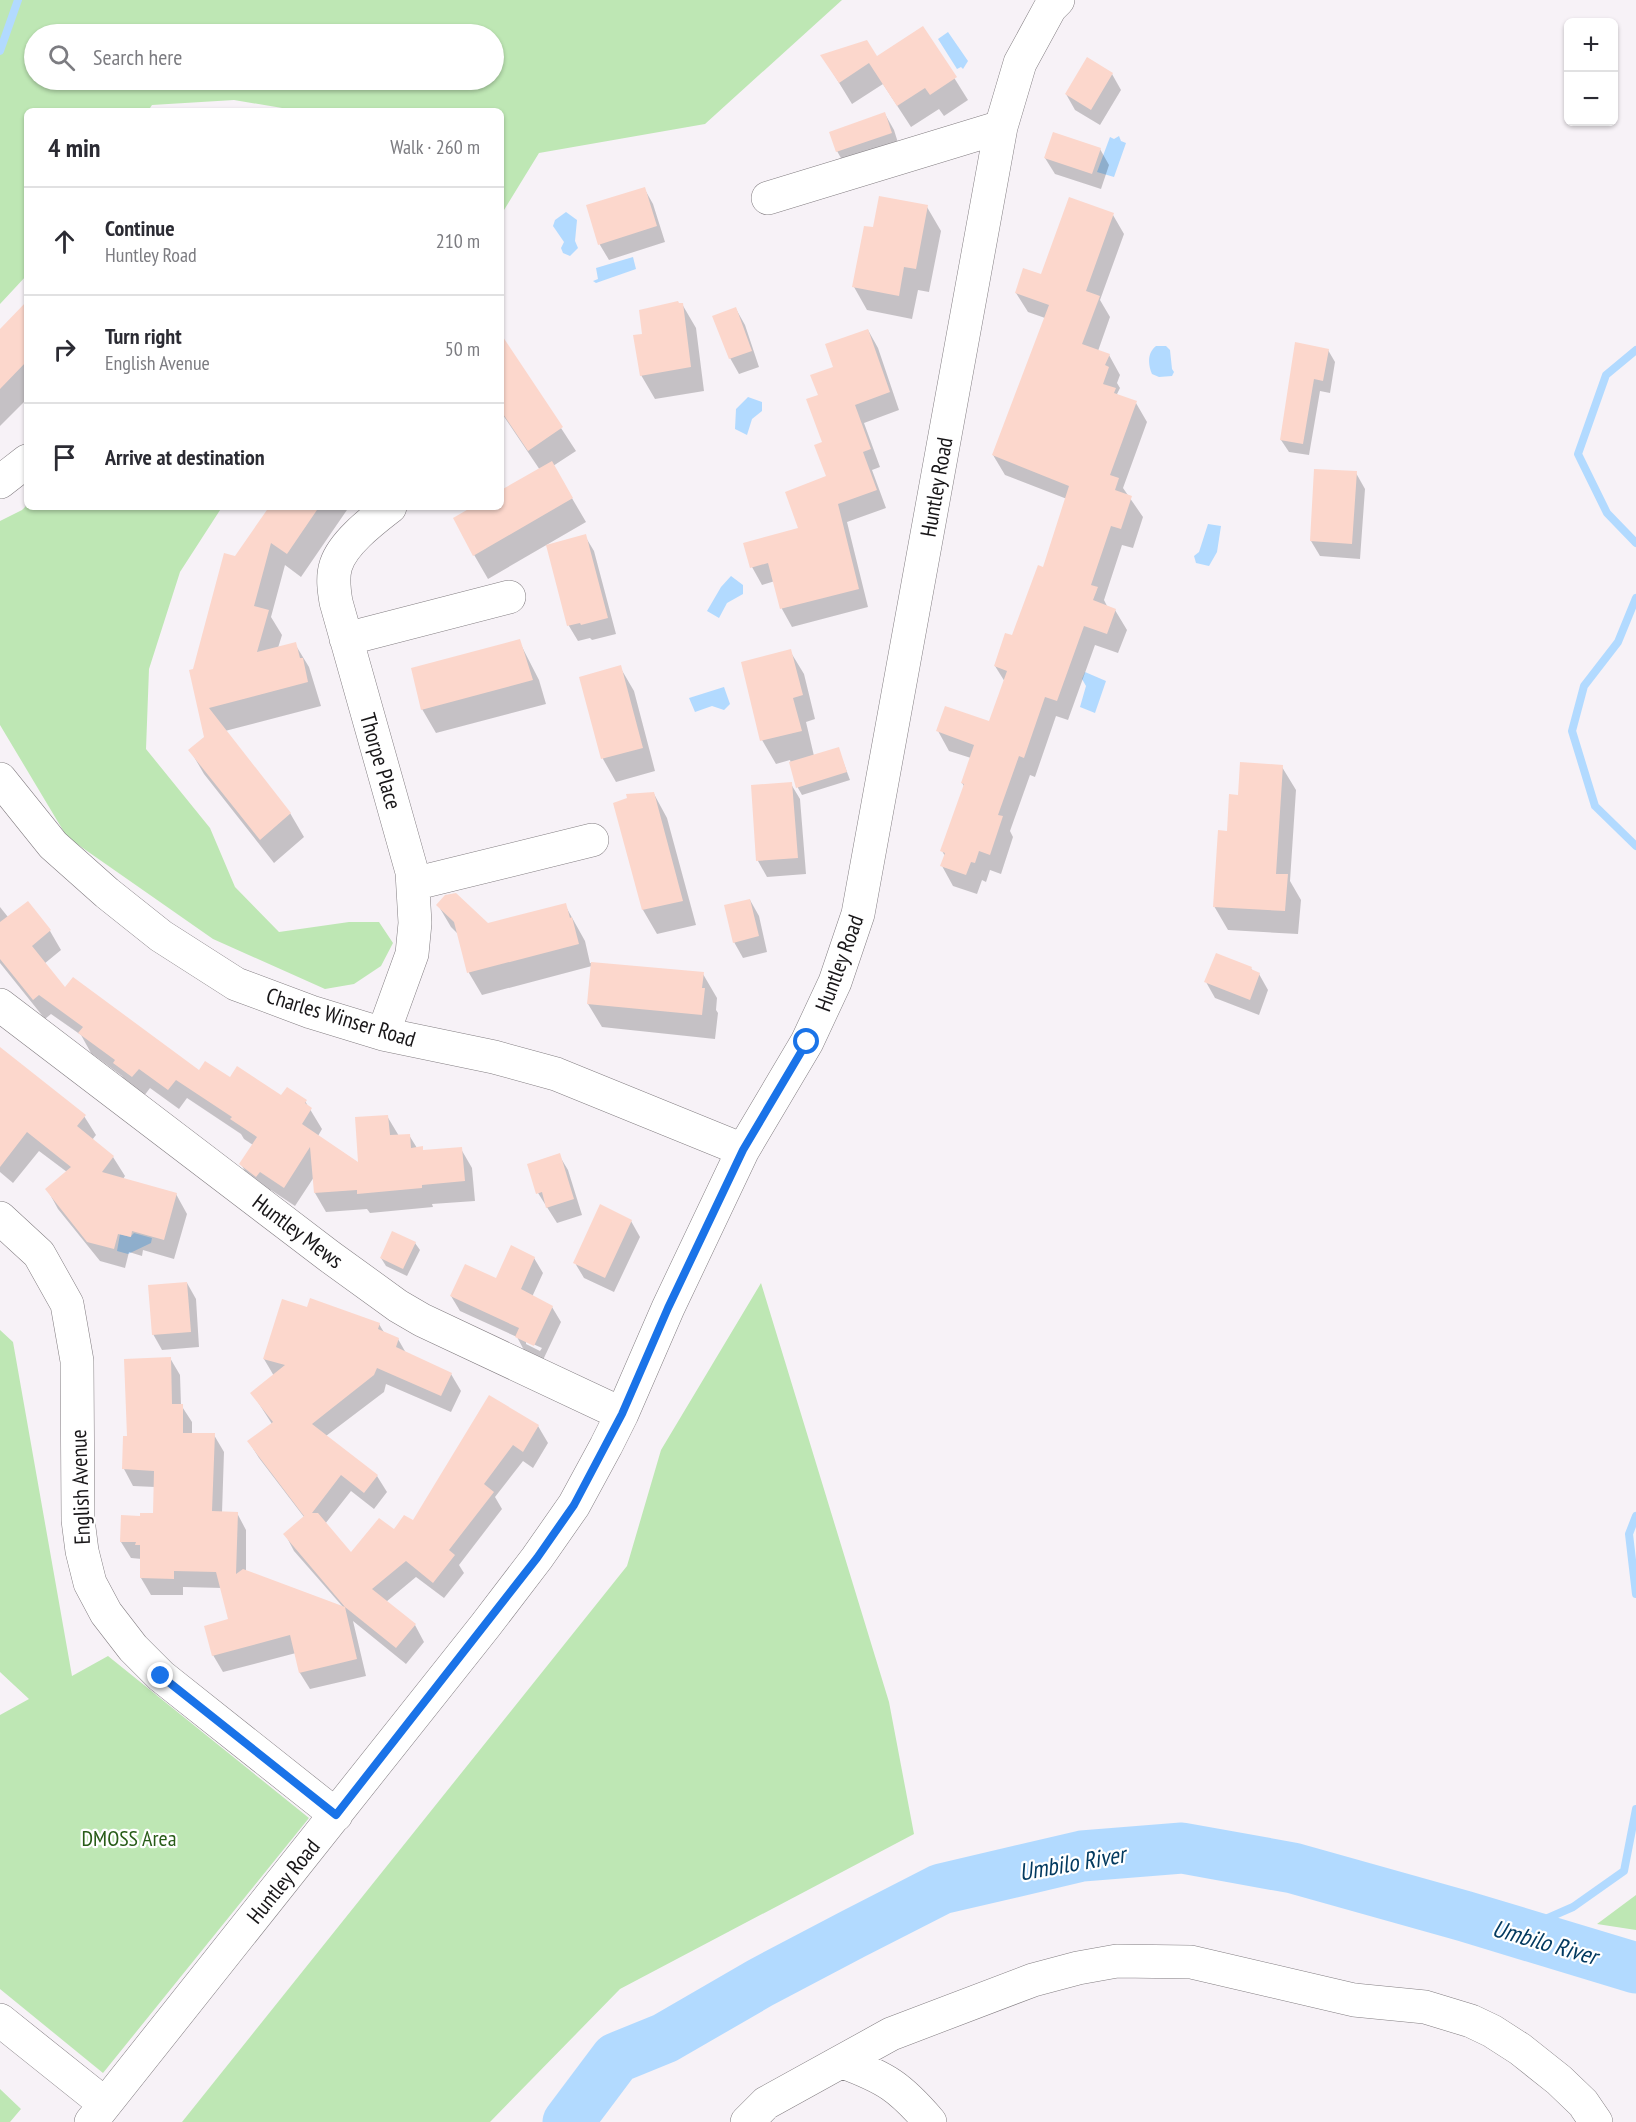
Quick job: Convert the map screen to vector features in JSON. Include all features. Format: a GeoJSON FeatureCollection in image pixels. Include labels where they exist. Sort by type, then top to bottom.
{"type":"FeatureCollection","features":[{"type":"Feature","properties":{"kind":"street","name":"Huntley Road"},"geometry":{"type":"LineString","coordinates":[[98,2113],[336,1815],[537,1558],[574,1505],[622,1414],[668,1308],[743,1150],[807,1042],[835,982],[858,914],[1001,127],[1020,63],[1050,8],[1058,0]]}},
{"type":"Feature","properties":{"kind":"street"},"geometry":{"type":"LineString","coordinates":[[768,198],[1001,127]]}},
{"type":"Feature","properties":{"kind":"street"},"geometry":{"type":"LineString","coordinates":[[0,482],[24,463]]}},
{"type":"Feature","properties":{"kind":"street","name":"Thorpe Place"},"geometry":{"type":"LineString","coordinates":[[383,1034],[412,954],[415,923],[412,872],[346,639],[333,584],[336,564],[348,545],[368,524],[386,510]]}},
{"type":"Feature","properties":{"kind":"street"},"geometry":{"type":"LineString","coordinates":[[346,639],[509,597]]}},
{"type":"Feature","properties":{"kind":"street","name":"Charles Winser Road"},"geometry":{"type":"LineString","coordinates":[[0,779],[53,844],[107,893],[161,936],[236,984],[311,1012],[383,1034],[494,1057],[556,1074],[743,1150]]}},
{"type":"Feature","properties":{"kind":"street"},"geometry":{"type":"LineString","coordinates":[[413,884],[592,840]]}},
{"type":"Feature","properties":{"kind":"street","name":"Huntley Mews"},"geometry":{"type":"LineString","coordinates":[[0,1005],[398,1306],[422,1320],[622,1414]]}},
{"type":"Feature","properties":{"kind":"street","name":"English Avenue"},"geometry":{"type":"LineString","coordinates":[[0,1218],[39,1254],[67,1304],[77,1361],[78,1520],[82,1551],[90,1583],[106,1613],[133,1648],[161,1676],[336,1815]]}},
{"type":"Feature","properties":{"kind":"street"},"geometry":{"type":"LineString","coordinates":[[747,2122],[766,2103],[891,2034],[1044,1977],[1117,1961],[1191,1962],[1354,2000],[1425,2007],[1471,2021],[1520,2049],[1559,2080],[1583,2103],[1596,2122]]}},
{"type":"Feature","properties":{"kind":"street"},"geometry":{"type":"LineString","coordinates":[[0,2020],[98,2113]]}},
{"type":"Feature","properties":{"kind":"street"},"geometry":{"type":"LineString","coordinates":[[843,2062],[876,2074],[894,2085],[930,2122]]}},
{"type":"Feature","properties":{"kind":"green space"},"geometry":{"type":"Polygon","coordinates":[[[0,0],[842,0],[705,124],[539,153],[504,210],[504,108],[282,108],[234,100],[152,105],[150,108],[24,108],[24,278],[0,304],[0,0]]]}},
{"type":"Feature","properties":{"kind":"green space"},"geometry":{"type":"Polygon","coordinates":[[[24,508],[24,510],[220,510],[180,572],[149,669],[146,749],[210,828],[235,887],[279,932],[349,922],[379,922],[393,943],[381,966],[354,984],[325,989],[213,939],[67,837],[0,725],[0,521],[24,508]]]}},
{"type":"Feature","properties":{"kind":"green space"},"geometry":{"type":"Polygon","coordinates":[[[761,1283],[889,1702],[914,1834],[620,1989],[490,2122],[182,2122],[627,1566],[661,1450],[761,1283]]]}},
{"type":"Feature","properties":{"kind":"green space","name":"DMOSS Area"},"geometry":{"type":"Polygon","coordinates":[[[0,1330],[13,1342],[72,1676],[108,1656],[309,1818],[103,2073],[0,1989],[0,1715],[29,1699],[0,1672],[0,1330]]]}},
{"type":"Feature","properties":{"kind":"green space"},"geometry":{"type":"Polygon","coordinates":[[[1636,1895],[1636,1930],[1597,1924],[1636,1895]]]}},
{"type":"Feature","properties":{"kind":"green space"},"geometry":{"type":"Polygon","coordinates":[[[0,2089],[21,2109],[10,2122],[0,2122],[0,2089]]]}},
{"type":"Feature","properties":{"kind":"water"},"geometry":{"type":"Polygon","coordinates":[[[948,32],[968,61],[963,69],[961,67],[957,69],[938,39],[948,32]]]}},
{"type":"Feature","properties":{"kind":"water"},"geometry":{"type":"Polygon","coordinates":[[[1119,136],[1121,141],[1126,143],[1114,177],[1097,172],[1110,137],[1114,139],[1119,136]]]}},
{"type":"Feature","properties":{"kind":"water"},"geometry":{"type":"Polygon","coordinates":[[[566,212],[577,220],[575,241],[578,248],[570,256],[563,253],[561,248],[564,242],[553,226],[555,220],[566,212]]]}},
{"type":"Feature","properties":{"kind":"water"},"geometry":{"type":"Polygon","coordinates":[[[633,257],[636,269],[596,283],[593,281],[598,279],[596,268],[633,257]]]}},
{"type":"Feature","properties":{"kind":"water"},"geometry":{"type":"Polygon","coordinates":[[[1156,346],[1166,346],[1170,350],[1174,372],[1172,376],[1159,377],[1152,374],[1149,359],[1156,346]]]}},
{"type":"Feature","properties":{"kind":"water"},"geometry":{"type":"Polygon","coordinates":[[[748,397],[762,402],[762,411],[752,419],[747,435],[735,429],[736,409],[748,397]]]}},
{"type":"Feature","properties":{"kind":"water"},"geometry":{"type":"Polygon","coordinates":[[[1208,524],[1221,526],[1217,552],[1209,566],[1196,563],[1194,556],[1199,552],[1208,524]]]}},
{"type":"Feature","properties":{"kind":"water"},"geometry":{"type":"Polygon","coordinates":[[[731,576],[743,585],[743,594],[727,603],[719,618],[707,611],[721,587],[731,576]]]}},
{"type":"Feature","properties":{"kind":"water"},"geometry":{"type":"Polygon","coordinates":[[[1085,672],[1106,681],[1095,713],[1080,707],[1086,686],[1082,679],[1085,672]]]}},
{"type":"Feature","properties":{"kind":"water"},"geometry":{"type":"Polygon","coordinates":[[[724,687],[730,704],[724,710],[712,706],[695,712],[689,698],[724,687]]]}},
{"type":"Feature","properties":{"kind":"water"},"geometry":{"type":"Polygon","coordinates":[[[134,1233],[152,1238],[151,1243],[128,1254],[117,1251],[120,1234],[130,1237],[134,1233]]]}},
{"type":"Feature","properties":{"kind":"building"},"geometry":{"type":"Polygon","coordinates":[[[923,26],[957,77],[930,95],[925,88],[897,106],[869,63],[839,83],[820,55],[867,40],[877,56],[923,26]]]}},
{"type":"Feature","properties":{"kind":"building"},"geometry":{"type":"Polygon","coordinates":[[[1087,57],[1113,73],[1091,110],[1065,94],[1087,57]]]}},
{"type":"Feature","properties":{"kind":"building"},"geometry":{"type":"Polygon","coordinates":[[[885,112],[892,133],[836,152],[829,132],[885,112]]]}},
{"type":"Feature","properties":{"kind":"building"},"geometry":{"type":"Polygon","coordinates":[[[1053,132],[1101,148],[1092,174],[1044,158],[1053,132]]]}},
{"type":"Feature","properties":{"kind":"building"},"geometry":{"type":"Polygon","coordinates":[[[645,187],[657,226],[598,245],[586,205],[645,187]]]}},
{"type":"Feature","properties":{"kind":"building"},"geometry":{"type":"Polygon","coordinates":[[[879,196],[928,205],[916,269],[904,267],[899,296],[852,287],[864,226],[873,227],[879,196]]]}},
{"type":"Feature","properties":{"kind":"building"},"geometry":{"type":"Polygon","coordinates":[[[1069,197],[1114,213],[1086,291],[1100,296],[1082,344],[1110,354],[1105,365],[1109,367],[1103,384],[1116,388],[1114,393],[1137,401],[1110,475],[1119,478],[1115,490],[1132,496],[1121,529],[1111,526],[1091,585],[1098,587],[1093,600],[1116,609],[1107,634],[1084,626],[1057,701],[1045,697],[1024,758],[1019,756],[998,815],[1003,816],[990,855],[979,851],[975,863],[971,862],[966,875],[940,866],[945,853],[940,851],[964,784],[961,783],[974,745],[936,731],[945,706],[989,721],[1007,671],[994,666],[1005,633],[1012,635],[1038,565],[1043,567],[1069,486],[992,455],[1049,305],[1015,293],[1023,268],[1041,274],[1069,197]]]}},
{"type":"Feature","properties":{"kind":"building"},"geometry":{"type":"Polygon","coordinates":[[[678,301],[683,303],[691,367],[640,376],[633,335],[642,334],[639,310],[678,301]]]}},
{"type":"Feature","properties":{"kind":"building"},"geometry":{"type":"Polygon","coordinates":[[[24,304],[24,364],[0,389],[0,329],[24,304]]]}},
{"type":"Feature","properties":{"kind":"building"},"geometry":{"type":"Polygon","coordinates":[[[736,307],[752,351],[729,359],[712,316],[736,307]]]}},
{"type":"Feature","properties":{"kind":"building"},"geometry":{"type":"Polygon","coordinates":[[[868,329],[890,392],[855,405],[871,449],[863,452],[877,490],[838,504],[859,589],[780,609],[768,563],[750,568],[743,543],[798,528],[785,492],[826,476],[814,445],[822,442],[806,399],[818,395],[810,375],[833,367],[825,344],[868,329]]]}},
{"type":"Feature","properties":{"kind":"building"},"geometry":{"type":"Polygon","coordinates":[[[504,338],[563,427],[528,451],[504,415],[504,338]]]}},
{"type":"Feature","properties":{"kind":"building"},"geometry":{"type":"Polygon","coordinates":[[[1295,342],[1329,349],[1323,381],[1314,379],[1303,444],[1280,440],[1295,342]]]}},
{"type":"Feature","properties":{"kind":"building"},"geometry":{"type":"Polygon","coordinates":[[[552,461],[573,498],[473,556],[453,518],[467,510],[504,510],[504,488],[552,461]]]}},
{"type":"Feature","properties":{"kind":"building"},"geometry":{"type":"Polygon","coordinates":[[[1314,469],[1357,471],[1352,544],[1310,541],[1314,469]]]}},
{"type":"Feature","properties":{"kind":"building"},"geometry":{"type":"Polygon","coordinates":[[[267,510],[317,510],[287,554],[271,543],[254,606],[269,610],[257,652],[296,642],[300,658],[303,658],[308,682],[209,708],[291,813],[260,840],[188,750],[204,737],[189,670],[193,669],[224,553],[235,556],[267,510]]]}},
{"type":"Feature","properties":{"kind":"building"},"geometry":{"type":"Polygon","coordinates":[[[586,534],[608,618],[567,626],[546,545],[586,534]]]}},
{"type":"Feature","properties":{"kind":"building"},"geometry":{"type":"Polygon","coordinates":[[[520,639],[533,680],[421,710],[411,668],[520,639]]]}},
{"type":"Feature","properties":{"kind":"building"},"geometry":{"type":"Polygon","coordinates":[[[791,649],[803,695],[793,698],[802,731],[760,741],[741,662],[791,649]]]}},
{"type":"Feature","properties":{"kind":"building"},"geometry":{"type":"Polygon","coordinates":[[[621,665],[643,748],[601,759],[579,677],[621,665]]]}},
{"type":"Feature","properties":{"kind":"building"},"geometry":{"type":"Polygon","coordinates":[[[839,747],[847,772],[796,788],[789,762],[839,747]]]}},
{"type":"Feature","properties":{"kind":"building"},"geometry":{"type":"Polygon","coordinates":[[[1240,762],[1283,765],[1276,874],[1288,874],[1285,911],[1213,907],[1218,830],[1227,831],[1229,794],[1238,795],[1240,762]]]}},
{"type":"Feature","properties":{"kind":"building"},"geometry":{"type":"Polygon","coordinates":[[[792,782],[798,858],[756,861],[751,785],[792,782]]]}},
{"type":"Feature","properties":{"kind":"building"},"geometry":{"type":"Polygon","coordinates":[[[654,792],[683,901],[642,910],[613,803],[627,798],[626,794],[654,792]]]}},
{"type":"Feature","properties":{"kind":"building"},"geometry":{"type":"Polygon","coordinates":[[[456,893],[488,923],[566,903],[579,944],[467,973],[454,922],[436,905],[445,895],[456,893]]]}},
{"type":"Feature","properties":{"kind":"building"},"geometry":{"type":"Polygon","coordinates":[[[750,899],[759,936],[733,943],[724,905],[750,899]]]}},
{"type":"Feature","properties":{"kind":"building"},"geometry":{"type":"Polygon","coordinates":[[[28,901],[51,930],[32,946],[65,987],[73,977],[199,1070],[205,1061],[230,1077],[237,1066],[281,1095],[287,1087],[307,1100],[305,1103],[312,1108],[302,1124],[358,1162],[355,1117],[388,1115],[390,1135],[410,1134],[411,1148],[423,1146],[423,1150],[462,1147],[465,1181],[422,1185],[422,1188],[357,1194],[357,1190],[314,1193],[310,1147],[284,1188],[260,1172],[256,1177],[239,1164],[257,1137],[230,1119],[232,1117],[176,1080],[168,1090],[139,1069],[132,1077],[113,1063],[115,1060],[78,1033],[83,1027],[39,995],[33,1000],[0,959],[0,922],[28,901]]]}},
{"type":"Feature","properties":{"kind":"building"},"geometry":{"type":"Polygon","coordinates":[[[1216,953],[1252,967],[1251,969],[1260,973],[1250,1000],[1204,982],[1216,953]]]}},
{"type":"Feature","properties":{"kind":"building"},"geometry":{"type":"Polygon","coordinates":[[[591,962],[704,972],[702,1015],[587,1004],[591,962]]]}},
{"type":"Feature","properties":{"kind":"building"},"geometry":{"type":"Polygon","coordinates":[[[0,1047],[86,1115],[77,1126],[114,1156],[102,1172],[177,1193],[164,1240],[132,1231],[131,1237],[118,1234],[114,1249],[87,1242],[45,1189],[71,1167],[27,1132],[0,1167],[0,1047]]]}},
{"type":"Feature","properties":{"kind":"building"},"geometry":{"type":"Polygon","coordinates":[[[560,1153],[574,1199],[546,1208],[542,1192],[536,1194],[527,1164],[560,1153]]]}},
{"type":"Feature","properties":{"kind":"building"},"geometry":{"type":"Polygon","coordinates":[[[600,1204],[632,1220],[605,1278],[573,1263],[600,1204]]]}},
{"type":"Feature","properties":{"kind":"building"},"geometry":{"type":"Polygon","coordinates":[[[392,1231],[416,1242],[403,1269],[380,1258],[392,1231]]]}},
{"type":"Feature","properties":{"kind":"building"},"geometry":{"type":"Polygon","coordinates":[[[511,1245],[535,1257],[521,1289],[553,1306],[534,1346],[515,1337],[519,1328],[450,1296],[465,1264],[496,1278],[511,1245]]]}},
{"type":"Feature","properties":{"kind":"building"},"geometry":{"type":"Polygon","coordinates":[[[187,1282],[191,1332],[152,1335],[148,1285],[187,1282]]]}},
{"type":"Feature","properties":{"kind":"building"},"geometry":{"type":"Polygon","coordinates":[[[310,1298],[380,1323],[378,1329],[399,1338],[396,1347],[452,1373],[441,1396],[377,1368],[374,1375],[312,1424],[378,1475],[364,1493],[341,1475],[312,1513],[318,1513],[351,1552],[379,1518],[394,1529],[404,1515],[413,1520],[489,1395],[539,1425],[523,1452],[513,1445],[484,1484],[494,1492],[449,1550],[455,1555],[433,1583],[406,1561],[372,1589],[416,1624],[396,1648],[345,1607],[283,1534],[304,1516],[247,1441],[273,1422],[250,1393],[285,1365],[263,1359],[282,1299],[307,1307],[310,1298]]]}},
{"type":"Feature","properties":{"kind":"building"},"geometry":{"type":"Polygon","coordinates":[[[171,1357],[172,1404],[183,1404],[183,1433],[215,1433],[212,1511],[238,1512],[236,1574],[243,1569],[345,1607],[357,1659],[299,1673],[290,1635],[212,1656],[204,1626],[228,1619],[216,1572],[174,1571],[174,1579],[140,1578],[140,1545],[135,1545],[136,1542],[120,1542],[121,1515],[140,1516],[140,1513],[153,1513],[154,1471],[122,1469],[123,1436],[127,1436],[124,1359],[171,1357]]]}},
{"type":"Feature","properties":{"kind":"waterway"},"geometry":{"type":"LineString","coordinates":[[0,51],[18,0]]}},
{"type":"Feature","properties":{"kind":"waterway"},"geometry":{"type":"LineString","coordinates":[[1636,350],[1606,375],[1578,454],[1607,513],[1636,543]]}},
{"type":"Feature","properties":{"kind":"waterway"},"geometry":{"type":"LineString","coordinates":[[1636,598],[1618,642],[1584,686],[1572,731],[1595,806],[1636,846]]}},
{"type":"Feature","properties":{"kind":"waterway"},"geometry":{"type":"LineString","coordinates":[[1636,1516],[1629,1534],[1636,1594]]}},
{"type":"Feature","properties":{"kind":"waterway"},"geometry":{"type":"LineString","coordinates":[[1516,1932],[1573,1907],[1624,1871],[1636,1809]]}},
{"type":"Feature","properties":{"kind":"waterway","name":"Umbilo River"},"geometry":{"type":"LineString","coordinates":[[568,2122],[616,2058],[665,2038],[760,1983],[853,1934],[941,1889],[1082,1856],[1182,1848],[1293,1868],[1636,1968]]}},
{"type":"Feature","properties":{"kind":"route"},"geometry":{"type":"LineString","coordinates":[[161,1676],[336,1815],[537,1558],[574,1505],[622,1414],[668,1308],[743,1150],[807,1042]]}}]}
